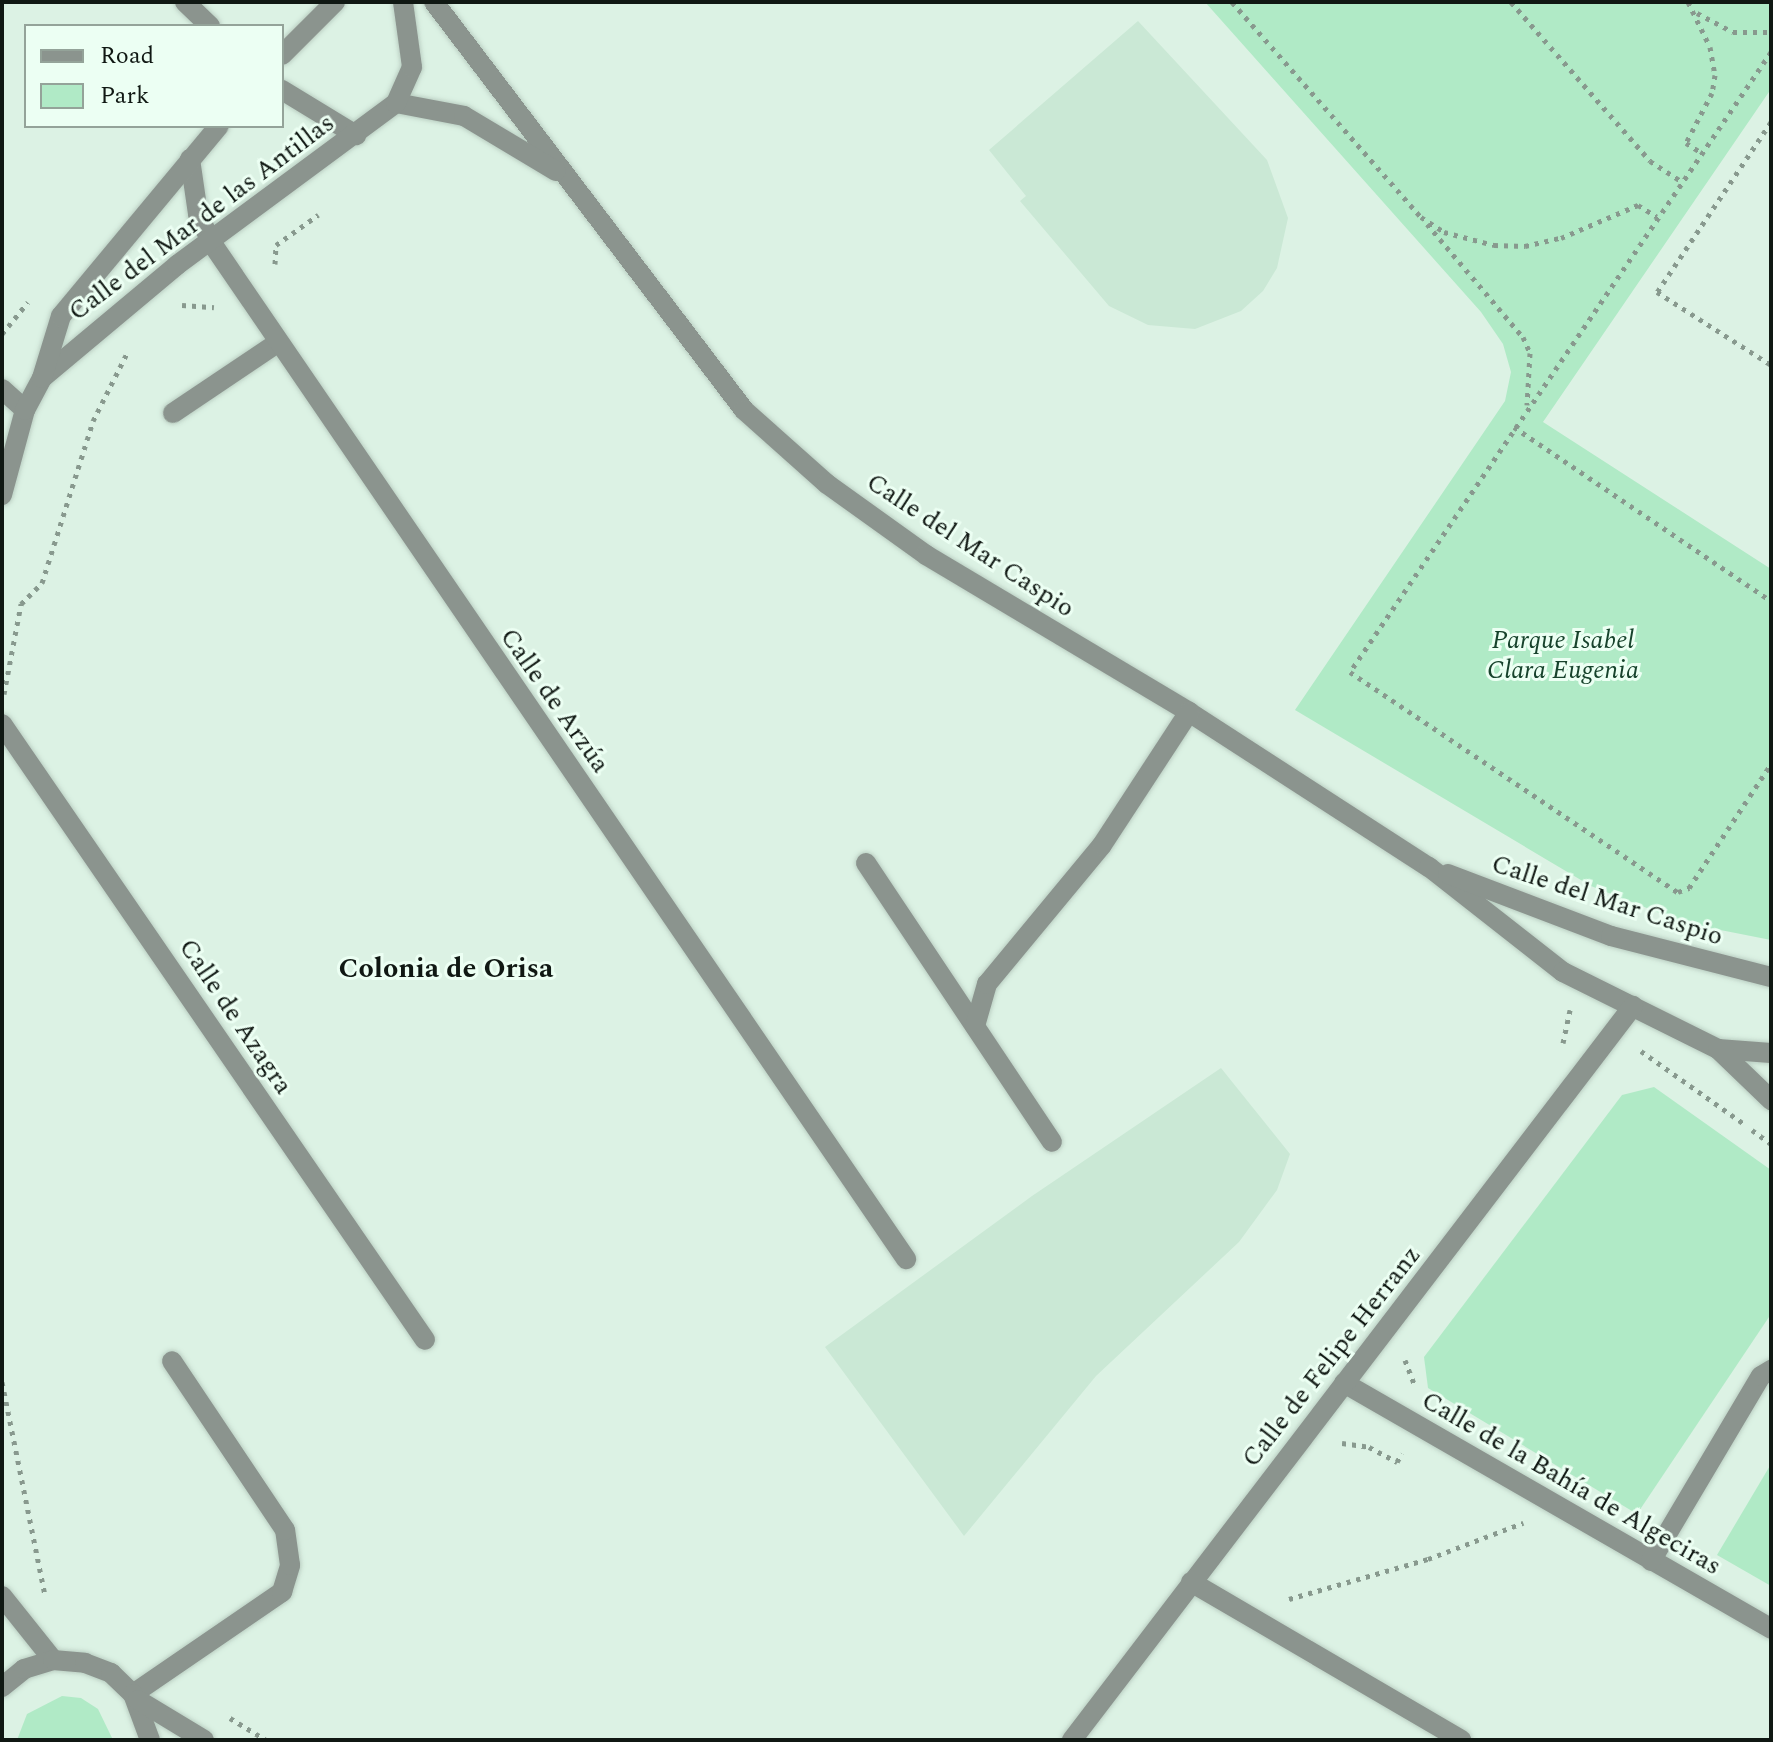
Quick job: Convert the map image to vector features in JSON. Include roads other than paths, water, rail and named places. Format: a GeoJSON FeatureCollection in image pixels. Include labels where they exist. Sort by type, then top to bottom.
{"type":"FeatureCollection","features":[{"type":"Feature","properties":{"kind":"street"},"geometry":{"type":"LineString","coordinates":[[185,2],[208,24]]}},
{"type":"Feature","properties":{"kind":"street"},"geometry":{"type":"LineString","coordinates":[[284,53],[335,2]]}},
{"type":"Feature","properties":{"kind":"street"},"geometry":{"type":"LineString","coordinates":[[396,103],[412,67],[403,2]]}},
{"type":"Feature","properties":{"kind":"street","name":"Calle del Mar Caspio"},"geometry":{"type":"LineString","coordinates":[[434,2],[744,410],[827,484],[926,555],[1189,712],[1429,867],[1563,972],[1718,1049],[1771,1053]]}},
{"type":"Feature","properties":{"kind":"street"},"geometry":{"type":"LineString","coordinates":[[284,91],[356,135]]}},
{"type":"Feature","properties":{"kind":"street","name":"Calle del Mar de las Antillas"},"geometry":{"type":"LineString","coordinates":[[42,378],[211,242],[396,103]]}},
{"type":"Feature","properties":{"kind":"street","name":"Calle del Mar Caspio"},"geometry":{"type":"LineString","coordinates":[[396,103],[464,116],[564,176]]}},
{"type":"Feature","properties":{"kind":"street","name":"Calle del Mar de las Antillas"},"geometry":{"type":"LineString","coordinates":[[2,495],[25,410],[42,378],[61,316],[217,128]]}},
{"type":"Feature","properties":{"kind":"street","name":"Calle de Arzúa"},"geometry":{"type":"LineString","coordinates":[[190,159],[198,214],[211,242],[277,343],[906,1259]]}},
{"type":"Feature","properties":{"kind":"street"},"geometry":{"type":"LineString","coordinates":[[173,413],[277,343]]}},
{"type":"Feature","properties":{"kind":"street"},"geometry":{"type":"LineString","coordinates":[[2,389],[25,410]]}},
{"type":"Feature","properties":{"kind":"street"},"geometry":{"type":"LineString","coordinates":[[975,1026],[987,984],[1102,845],[1189,712]]}},
{"type":"Feature","properties":{"kind":"street","name":"Calle de Azagra"},"geometry":{"type":"LineString","coordinates":[[2,724],[425,1340]]}},
{"type":"Feature","properties":{"kind":"street"},"geometry":{"type":"LineString","coordinates":[[866,863],[1052,1142]]}},
{"type":"Feature","properties":{"kind":"street","name":"Calle del Mar Caspio"},"geometry":{"type":"LineString","coordinates":[[1429,867],[1611,936],[1771,977]]}},
{"type":"Feature","properties":{"kind":"street","name":"Calle de Felipe Herranz"},"geometry":{"type":"LineString","coordinates":[[1072,1740],[1633,1006]]}},
{"type":"Feature","properties":{"kind":"street"},"geometry":{"type":"LineString","coordinates":[[1718,1049],[1771,1100]]}},
{"type":"Feature","properties":{"kind":"street"},"geometry":{"type":"LineString","coordinates":[[136,1697],[282,1592],[290,1565],[285,1530],[172,1361]]}},
{"type":"Feature","properties":{"kind":"street"},"geometry":{"type":"LineString","coordinates":[[1651,1561],[1761,1376],[1771,1370]]}},
{"type":"Feature","properties":{"kind":"street","name":"Calle de la Bahía de Algeciras"},"geometry":{"type":"LineString","coordinates":[[1344,1383],[1771,1629]]}},
{"type":"Feature","properties":{"kind":"street"},"geometry":{"type":"LineString","coordinates":[[1191,1582],[1461,1740]]}},
{"type":"Feature","properties":{"kind":"street"},"geometry":{"type":"LineString","coordinates":[[2,1596],[53,1660]]}},
{"type":"Feature","properties":{"kind":"street"},"geometry":{"type":"LineString","coordinates":[[2,1687],[24,1669],[53,1660],[111,1673],[136,1697],[204,1740]]}},
{"type":"Feature","properties":{"kind":"street"},"geometry":{"type":"LineString","coordinates":[[136,1697],[150,1740]]}},
{"type":"Feature","properties":{"kind":"district","name":"Colonia de Orisa"},"geometry":{"type":"Point","coordinates":[446,969]}},
{"type":"Feature","properties":{"kind":"park label","name":"Parque Isabel Clara Eugenia"},"geometry":{"type":"Point","coordinates":[1563,656]}}]}
